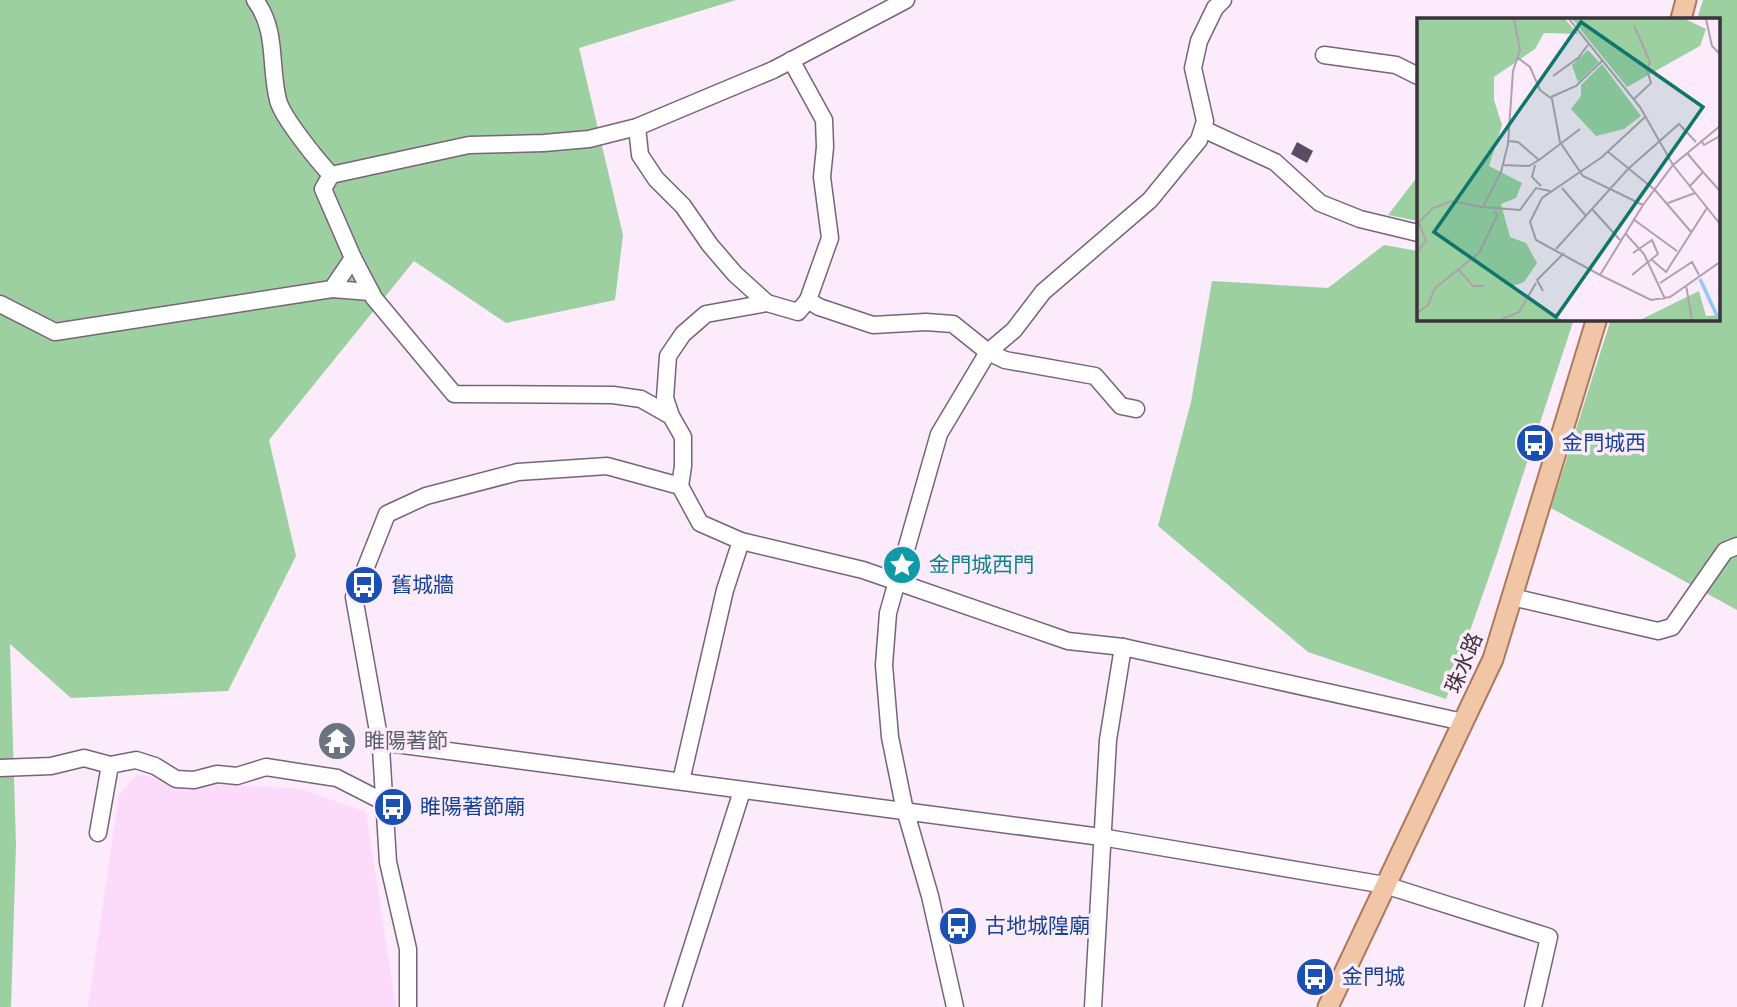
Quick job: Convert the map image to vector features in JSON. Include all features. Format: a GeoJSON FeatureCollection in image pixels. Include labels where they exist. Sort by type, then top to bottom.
{"type":"FeatureCollection","features":[{"type":"Feature","properties":{"kind":"main road"},"geometry":{"type":"LineString","coordinates":[[1681,18],[1686,0]]}},
{"type":"Feature","properties":{"kind":"main road","name":"珠水路"},"geometry":{"type":"LineString","coordinates":[[1328,1007],[1493,659],[1596,320]]}},
{"type":"Feature","properties":{"kind":"street"},"geometry":{"type":"LineString","coordinates":[[255,0],[269,25],[281,109],[331,175]]}},
{"type":"Feature","properties":{"kind":"street"},"geometry":{"type":"LineString","coordinates":[[671,416],[641,399],[612,395],[454,394],[371,292],[323,189],[331,175],[469,145],[544,144],[589,139],[637,127],[791,61],[906,0]]}},
{"type":"Feature","properties":{"kind":"street"},"geometry":{"type":"LineString","coordinates":[[955,1007],[890,737],[884,665],[888,612],[939,434],[988,352],[1014,330],[1043,292],[1150,200],[1199,140],[1205,121],[1193,68],[1199,41],[1215,8],[1223,0]]}},
{"type":"Feature","properties":{"kind":"street"},"geometry":{"type":"LineString","coordinates":[[1324,55],[1396,65],[1417,75]]}},
{"type":"Feature","properties":{"kind":"street"},"geometry":{"type":"LineString","coordinates":[[791,61],[824,120],[822,177],[830,238],[808,300],[798,312],[767,303],[706,314],[683,334],[668,356],[665,398],[683,437],[680,485],[700,523],[741,541],[863,570],[897,584],[1068,641],[1123,647],[1463,722]]}},
{"type":"Feature","properties":{"kind":"street"},"geometry":{"type":"LineString","coordinates":[[637,127],[640,155],[656,179],[683,206],[736,274],[767,303]]}},
{"type":"Feature","properties":{"kind":"street"},"geometry":{"type":"LineString","coordinates":[[1203,129],[1275,162],[1320,203],[1360,219],[1417,233]]}},
{"type":"Feature","properties":{"kind":"street"},"geometry":{"type":"LineString","coordinates":[[332,289],[353,258]]}},
{"type":"Feature","properties":{"kind":"street"},"geometry":{"type":"LineString","coordinates":[[0,304],[54,332],[332,289],[371,292]]}},
{"type":"Feature","properties":{"kind":"street"},"geometry":{"type":"LineString","coordinates":[[808,300],[819,307],[873,326],[926,322],[953,324],[988,352],[1005,359],[1095,376],[1121,406],[1136,409]]}},
{"type":"Feature","properties":{"kind":"street"},"geometry":{"type":"LineString","coordinates":[[408,1007],[408,948],[388,862],[380,742],[354,597],[387,514],[426,496],[518,472],[607,466],[680,485]]}},
{"type":"Feature","properties":{"kind":"street"},"geometry":{"type":"LineString","coordinates":[[681,781],[725,590],[741,541]]}},
{"type":"Feature","properties":{"kind":"street"},"geometry":{"type":"LineString","coordinates":[[1512,597],[1658,631],[1672,627],[1725,551],[1737,546]]}},
{"type":"Feature","properties":{"kind":"street"},"geometry":{"type":"LineString","coordinates":[[1093,1007],[1108,740],[1123,647]]}},
{"type":"Feature","properties":{"kind":"street"},"geometry":{"type":"LineString","coordinates":[[380,742],[1101,836],[1385,885],[1549,937],[1533,1007]]}},
{"type":"Feature","properties":{"kind":"street"},"geometry":{"type":"LineString","coordinates":[[0,768],[51,766],[84,758],[110,765],[136,760],[155,766],[176,779],[194,780],[217,774],[237,776],[266,768],[337,778],[384,802]]}},
{"type":"Feature","properties":{"kind":"street"},"geometry":{"type":"LineString","coordinates":[[98,833],[110,765]]}},
{"type":"Feature","properties":{"kind":"street"},"geometry":{"type":"LineString","coordinates":[[673,1007],[743,791]]}},
{"type":"Feature","properties":{"kind":"shaded area"},"geometry":{"type":"Polygon","coordinates":[[[137,774],[157,778],[187,790],[215,784],[301,789],[366,812],[396,1007],[88,1007],[119,795],[137,774]]]}},
{"type":"Feature","properties":{"kind":"green space"},"geometry":{"type":"Polygon","coordinates":[[[0,0],[736,0],[579,48],[623,235],[615,300],[506,323],[414,261],[269,440],[296,556],[228,691],[71,698],[10,644],[16,845],[11,1007],[0,1007],[0,0]]]}},
{"type":"Feature","properties":{"kind":"green space"},"geometry":{"type":"Polygon","coordinates":[[[1703,0],[1737,0],[1737,610],[1551,508],[1611,320],[1720,320],[1720,18],[1697,18],[1703,0]]]}},
{"type":"Feature","properties":{"kind":"green space"},"geometry":{"type":"Polygon","coordinates":[[[1417,177],[1417,221],[1388,215],[1417,177]]]}},
{"type":"Feature","properties":{"kind":"green space"},"geometry":{"type":"Polygon","coordinates":[[[1384,245],[1417,251],[1417,320],[1574,320],[1446,699],[1308,652],[1158,526],[1191,402],[1212,281],[1328,288],[1384,245]]]}},
{"type":"Feature","properties":{"kind":"building"},"geometry":{"type":"Polygon","coordinates":[[[1297,142],[1313,151],[1307,163],[1291,154],[1297,142]]]}},
{"type":"Feature","properties":{"kind":"building","name":"睢陽著節"},"geometry":{"type":"Polygon","coordinates":[[[348,726],[350,753],[327,755],[324,728],[348,726]]]}},
{"type":"Feature","properties":{"kind":"place","name":"金門城西"},"geometry":{"type":"Point","coordinates":[1535,443]}},
{"type":"Feature","properties":{"kind":"place","name":"金門城西門"},"geometry":{"type":"Point","coordinates":[902,565]}},
{"type":"Feature","properties":{"kind":"place","name":"舊城牆"},"geometry":{"type":"Point","coordinates":[364,585]}},
{"type":"Feature","properties":{"kind":"place","name":"睢陽著節"},"geometry":{"type":"Point","coordinates":[337,741]}},
{"type":"Feature","properties":{"kind":"place","name":"睢陽著節廟"},"geometry":{"type":"Point","coordinates":[393,807]}},
{"type":"Feature","properties":{"kind":"place","name":"古地城隍廟"},"geometry":{"type":"Point","coordinates":[958,926]}},
{"type":"Feature","properties":{"kind":"place","name":"金門城"},"geometry":{"type":"Point","coordinates":[1315,977]}}]}
